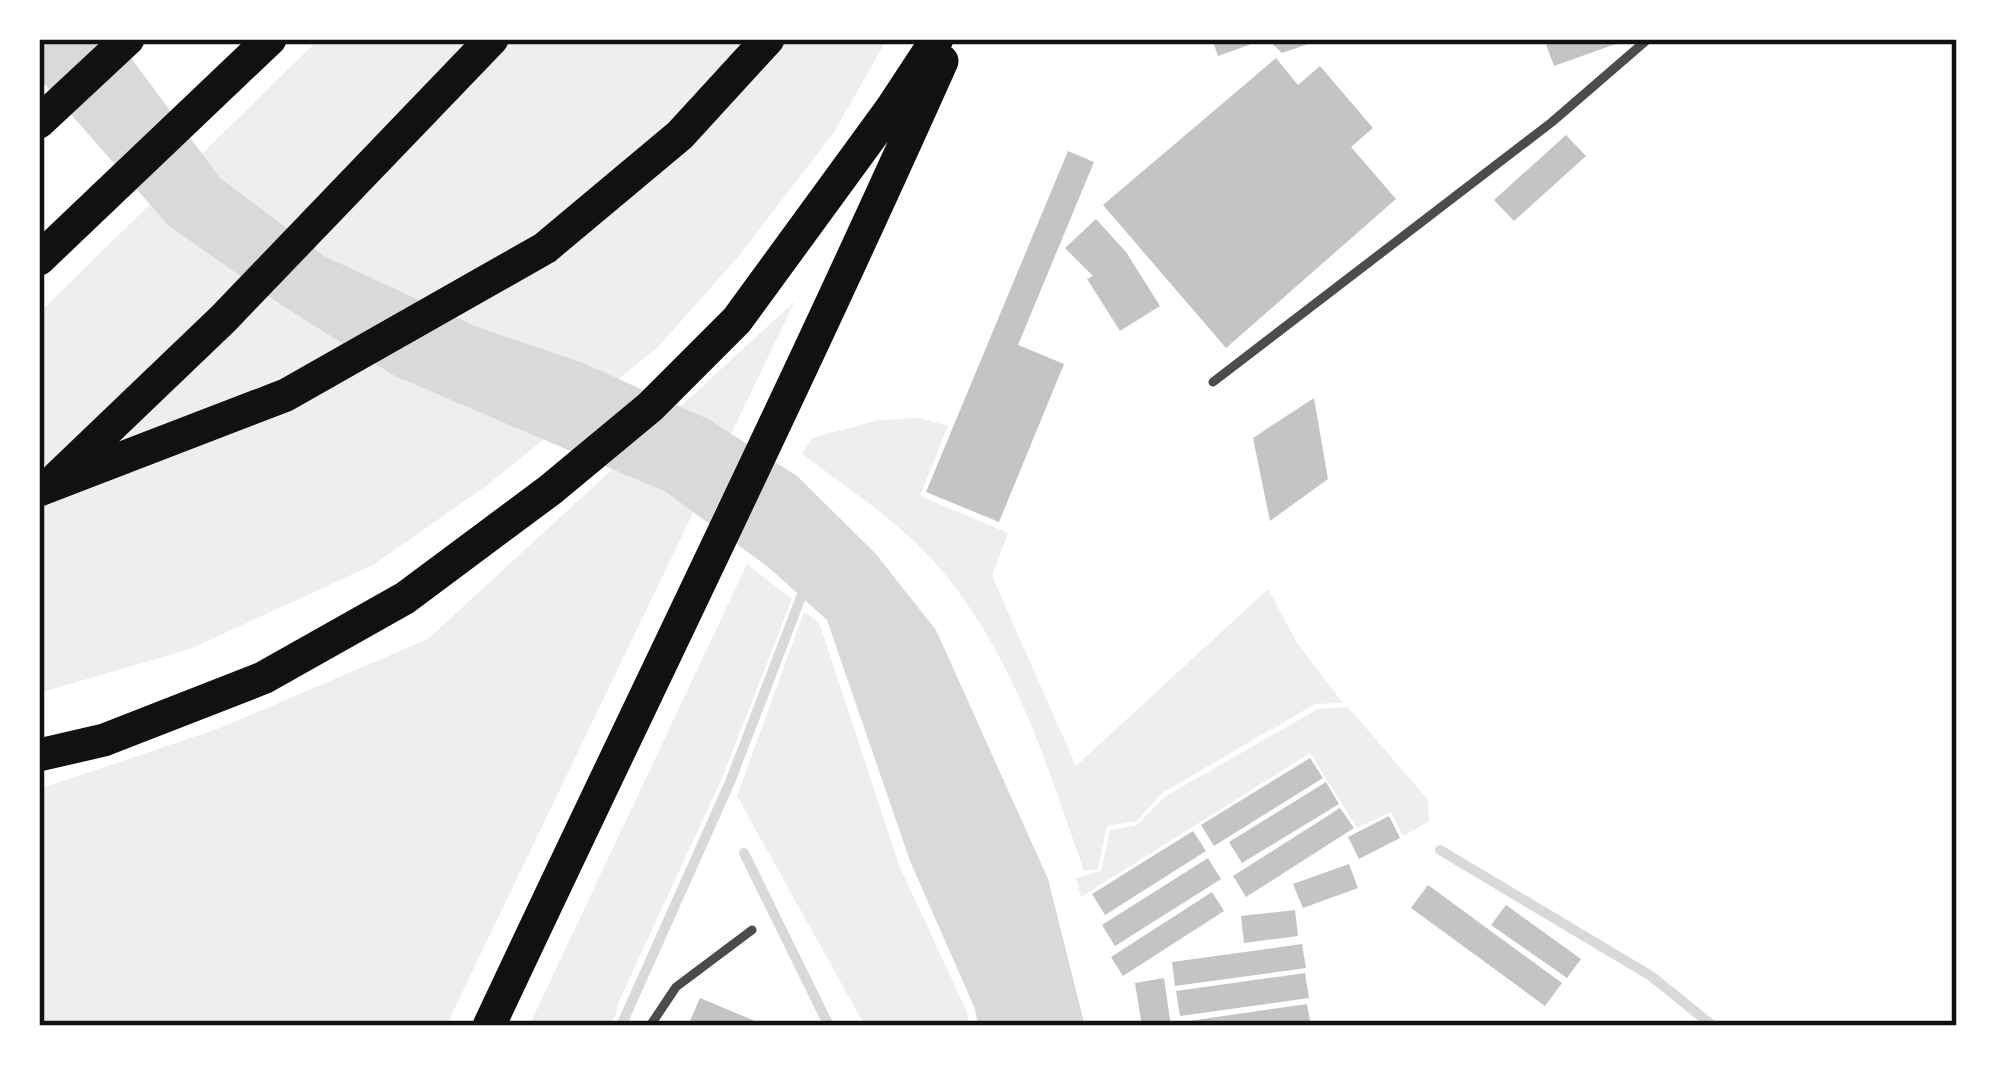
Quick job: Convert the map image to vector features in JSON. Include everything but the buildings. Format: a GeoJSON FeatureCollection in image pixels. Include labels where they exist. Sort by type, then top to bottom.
{"type":"FeatureCollection","features":[{"type":"Feature","properties":{"kind":"highway"},"geometry":{"type":"LineString","coordinates":[[39,122],[128,39]]}},
{"type":"Feature","properties":{"kind":"highway"},"geometry":{"type":"LineString","coordinates":[[39,259],[270,39]]}},
{"type":"Feature","properties":{"kind":"highway"},"geometry":{"type":"LineString","coordinates":[[39,492],[223,319],[492,39]]}},
{"type":"Feature","properties":{"kind":"highway"},"geometry":{"type":"LineString","coordinates":[[39,492],[286,395],[545,248],[680,135],[768,39]]}},
{"type":"Feature","properties":{"kind":"highway"},"geometry":{"type":"LineString","coordinates":[[39,755],[104,740],[263,678],[405,598],[550,490],[650,407],[736,320],[937,39]]}},
{"type":"Feature","properties":{"kind":"highway"},"geometry":{"type":"LineString","coordinates":[[489,1026],[670,639],[821,333],[952,39]]}},
{"type":"Feature","properties":{"kind":"lane"},"geometry":{"type":"LineString","coordinates":[[1213,382],[1552,122],[1648,39]]}},
{"type":"Feature","properties":{"kind":"lane"},"geometry":{"type":"LineString","coordinates":[[650,1026],[676,988],[752,930]]}},
{"type":"Feature","properties":{"kind":"shaded area"},"geometry":{"type":"Polygon","coordinates":[[[39,39],[117,39],[220,178],[324,256],[477,327],[583,363],[708,419],[797,476],[875,553],[936,630],[1048,879],[1085,1026],[978,1026],[975,1009],[910,861],[827,620],[768,567],[666,492],[393,375],[280,304],[168,225],[39,78],[39,39]]]}},
{"type":"Feature","properties":{"kind":"shaded area"},"geometry":{"type":"Polygon","coordinates":[[[319,39],[887,39],[834,132],[738,257],[658,347],[486,486],[373,565],[190,649],[39,693],[39,313],[319,39]]]}},
{"type":"Feature","properties":{"kind":"shaded area"},"geometry":{"type":"Polygon","coordinates":[[[795,301],[446,1026],[39,1026],[39,789],[220,728],[428,639],[795,301]]]}},
{"type":"Feature","properties":{"kind":"shaded area"},"geometry":{"type":"Polygon","coordinates":[[[921,418],[948,426],[920,496],[1008,533],[992,576],[1076,766],[1268,589],[1297,643],[1343,703],[1315,704],[1162,793],[1137,821],[1107,826],[1098,869],[1084,871],[1021,702],[980,623],[911,538],[802,454],[812,438],[879,420],[921,418]]]}},
{"type":"Feature","properties":{"kind":"shaded area"},"geometry":{"type":"Polygon","coordinates":[[[747,564],[792,599],[722,778],[620,999],[612,1026],[529,1026],[747,564]]]}},
{"type":"Feature","properties":{"kind":"shaded area"},"geometry":{"type":"Polygon","coordinates":[[[804,612],[819,622],[899,865],[970,1026],[865,1026],[737,796],[804,612]]]}},
{"type":"Feature","properties":{"kind":"shaded area"},"geometry":{"type":"Polygon","coordinates":[[[1348,707],[1428,800],[1429,821],[1403,836],[1391,812],[1357,828],[1310,753],[1081,897],[1076,878],[1101,871],[1110,830],[1137,825],[1166,796],[1318,709],[1348,707]]]}},
{"type":"Feature","properties":{"kind":"waterway"},"geometry":{"type":"LineString","coordinates":[[621,1026],[730,782],[801,597]]}},
{"type":"Feature","properties":{"kind":"waterway"},"geometry":{"type":"LineString","coordinates":[[1440,850],[1651,976],[1713,1026]]}},
{"type":"Feature","properties":{"kind":"waterway"},"geometry":{"type":"LineString","coordinates":[[744,853],[829,1026]]}}]}
